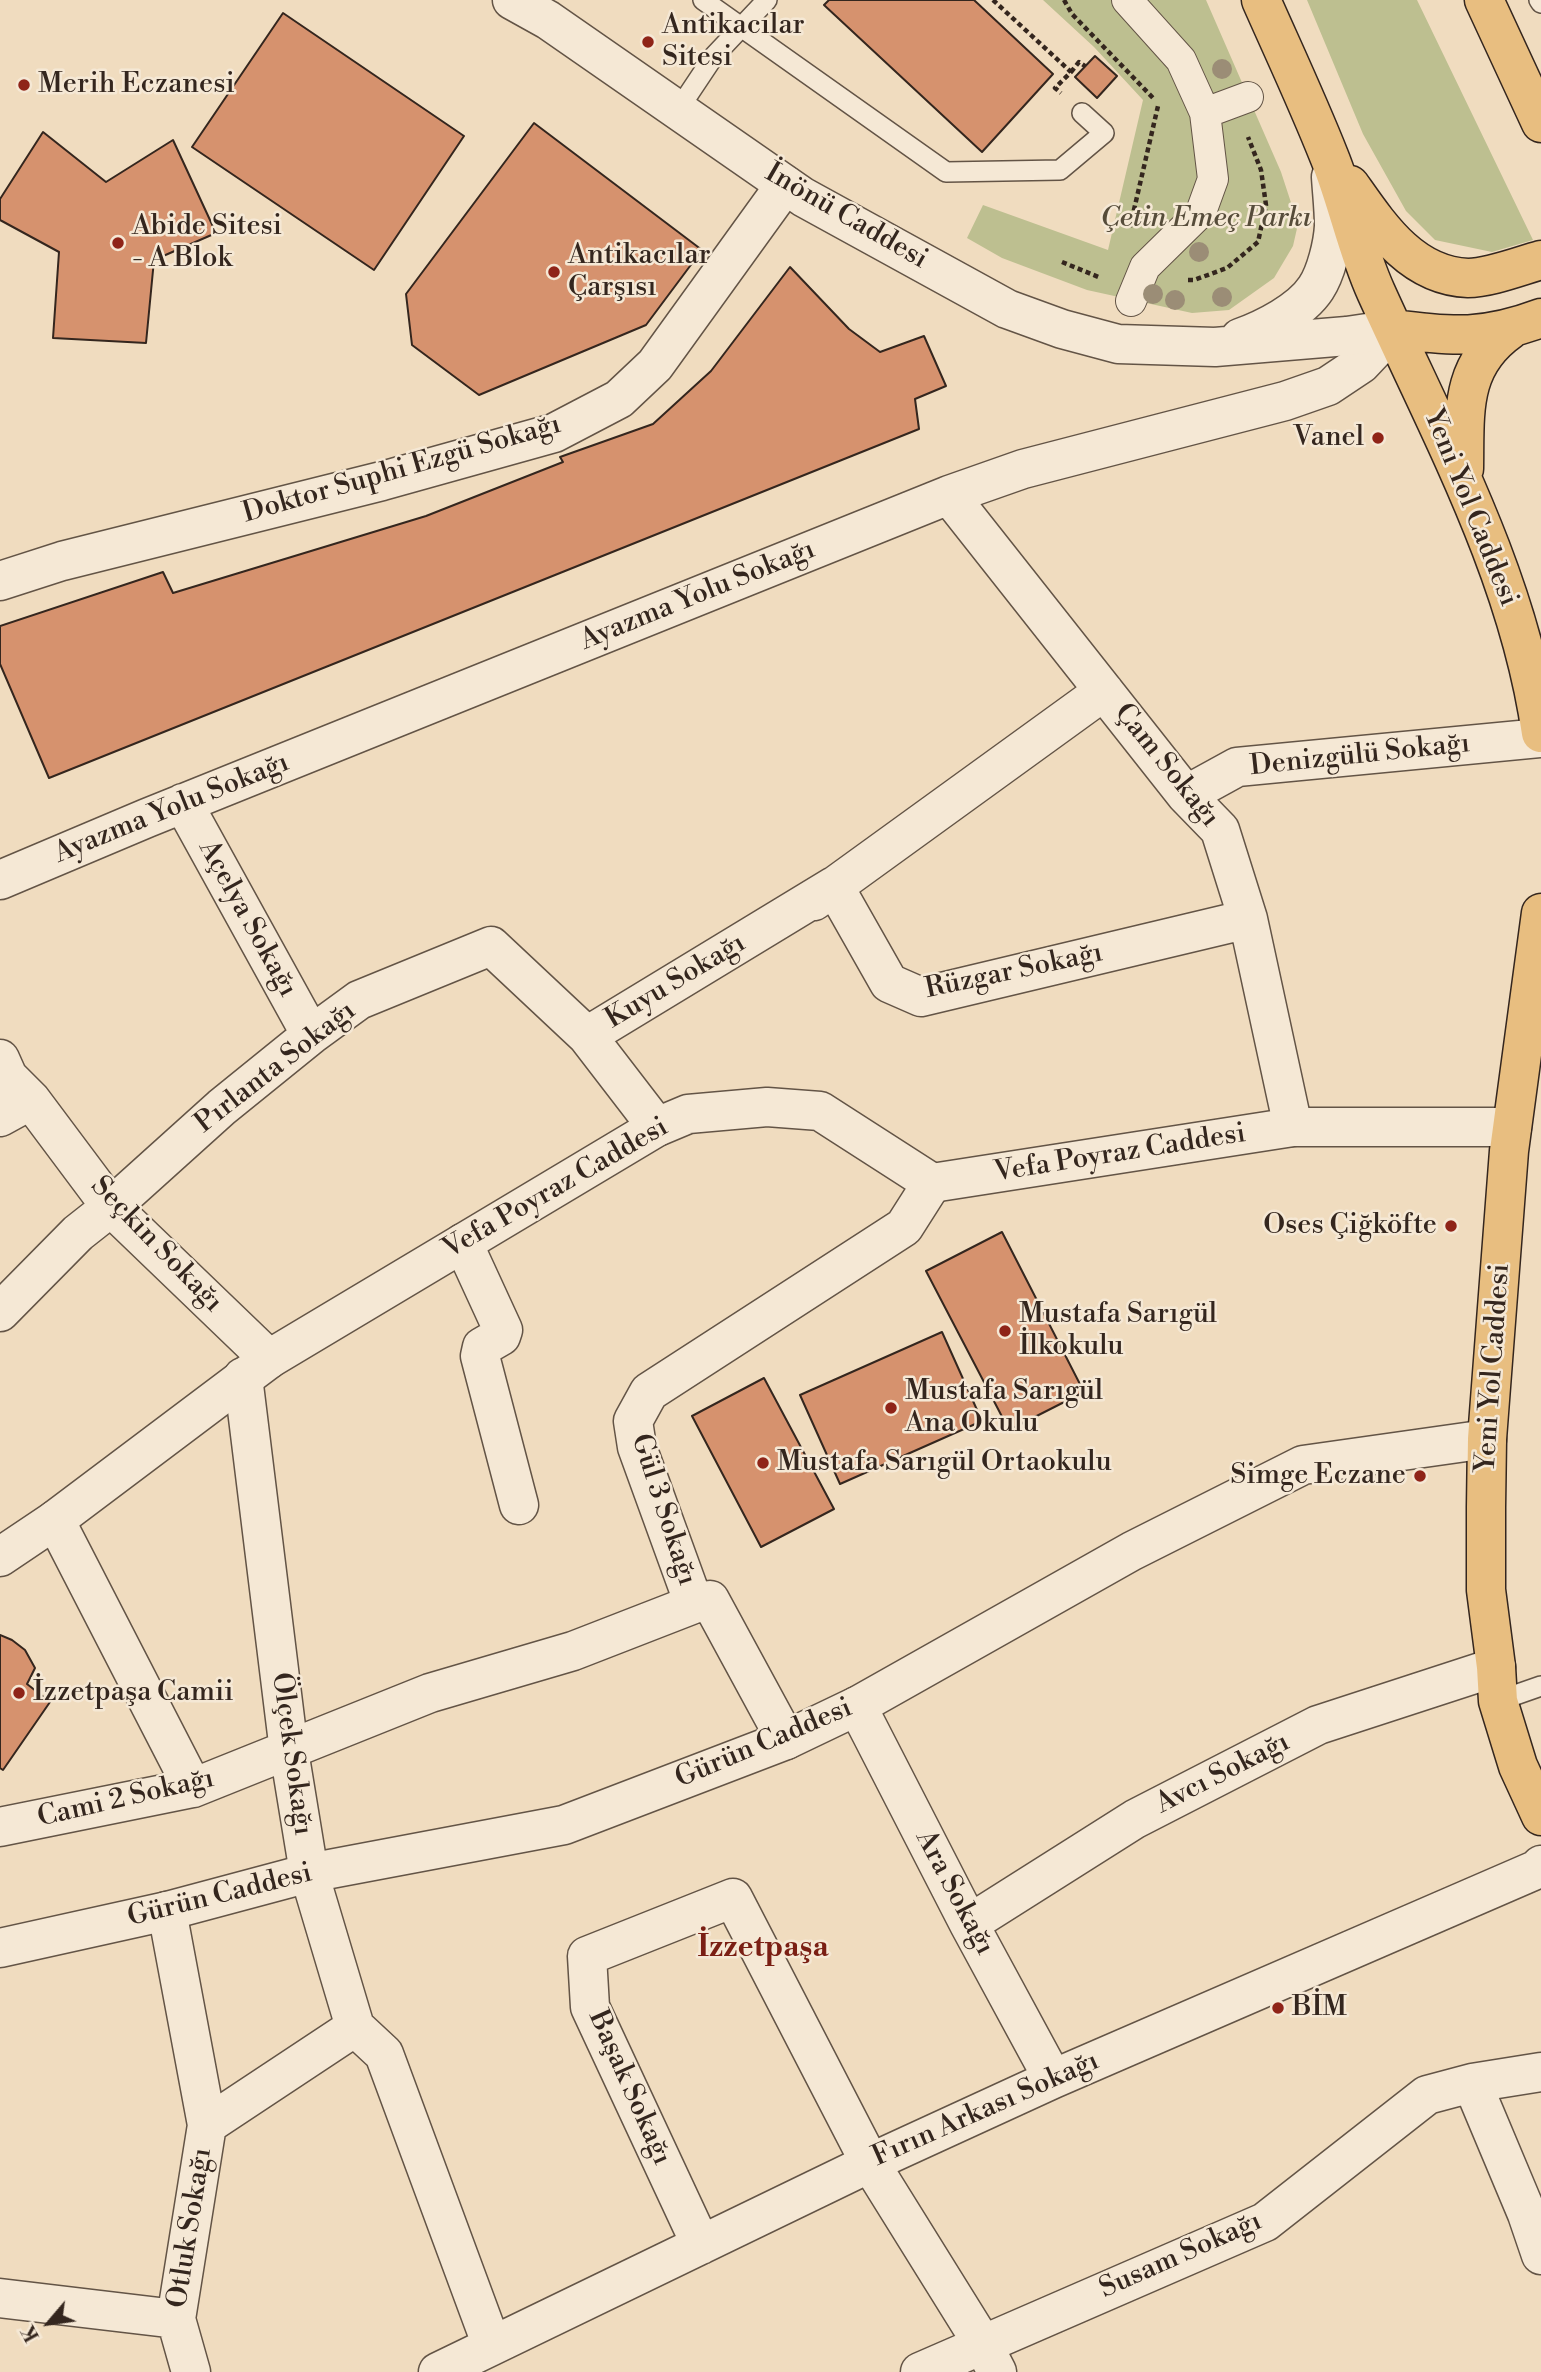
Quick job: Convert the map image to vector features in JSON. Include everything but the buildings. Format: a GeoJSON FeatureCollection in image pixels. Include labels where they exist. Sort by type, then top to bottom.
{"type":"FeatureCollection","features":[{"type":"Feature","properties":{"kind":"main road"},"geometry":{"type":"LineString","coordinates":[[1261,0],[1330,158],[1378,225],[1407,255],[1439,273],[1469,278],[1541,260]]}},
{"type":"Feature","properties":{"kind":"main road"},"geometry":{"type":"LineString","coordinates":[[1468,0],[1533,107]]}},
{"type":"Feature","properties":{"kind":"main road"},"geometry":{"type":"LineString","coordinates":[[1484,0],[1533,107]]}},
{"type":"Feature","properties":{"kind":"main road","name":"Yeni Yol Caddesi"},"geometry":{"type":"LineString","coordinates":[[1330,158],[1368,272],[1464,480],[1513,614],[1535,691],[1541,736]]}},
{"type":"Feature","properties":{"kind":"main road"},"geometry":{"type":"LineString","coordinates":[[1394,329],[1443,336],[1475,336],[1526,324]]}},
{"type":"Feature","properties":{"kind":"main road"},"geometry":{"type":"LineString","coordinates":[[1464,480],[1465,416],[1471,377],[1484,352],[1494,341],[1526,324]]}},
{"type":"Feature","properties":{"kind":"main road","name":"Yeni Yol Caddesi"},"geometry":{"type":"LineString","coordinates":[[1541,913],[1512,1127],[1487,1439],[1486,1590],[1497,1684],[1518,1766],[1541,1816]]}},
{"type":"Feature","properties":{"kind":"street","name":"İnönü Caddesi"},"geometry":{"type":"LineString","coordinates":[[512,0],[548,20],[803,197],[1007,309],[1062,329],[1118,344],[1215,347],[1347,336],[1394,329]]}},
{"type":"Feature","properties":{"kind":"street"},"geometry":{"type":"LineString","coordinates":[[1128,0],[1181,60],[1205,113],[1213,179],[1201,212],[1145,267],[1131,301]]}},
{"type":"Feature","properties":{"kind":"street"},"geometry":{"type":"LineString","coordinates":[[1205,113],[1248,97]]}},
{"type":"Feature","properties":{"kind":"street","name":"İnönü Caddesi"},"geometry":{"type":"LineString","coordinates":[[1215,347],[1262,330],[1292,311],[1316,288],[1326,264],[1334,228],[1330,158]]}},
{"type":"Feature","properties":{"kind":"street","name":"Doktor Suphi Ezgü Sokağı"},"geometry":{"type":"LineString","coordinates":[[0,580],[62,561],[382,481],[554,433],[618,399],[655,365],[785,185]]}},
{"type":"Feature","properties":{"kind":"street","name":"Ayazma Yolu Sokağı"},"geometry":{"type":"LineString","coordinates":[[0,880],[183,803],[949,495],[1023,469],[1285,401],[1328,386],[1362,364],[1394,329]]}},
{"type":"Feature","properties":{"kind":"street","name":"Çam Sokağı"},"geometry":{"type":"LineString","coordinates":[[949,495],[1186,795],[1220,830],[1248,919],[1293,1127]]}},
{"type":"Feature","properties":{"kind":"street","name":"Kuyu Sokağı"},"geometry":{"type":"LineString","coordinates":[[587,1036],[688,991],[1104,691]]}},
{"type":"Feature","properties":{"kind":"street","name":"Denizgülü Sokağı"},"geometry":{"type":"LineString","coordinates":[[1186,795],[1237,767],[1541,736]]}},
{"type":"Feature","properties":{"kind":"street","name":"Açelya Sokağı"},"geometry":{"type":"LineString","coordinates":[[183,803],[311,1035]]}},
{"type":"Feature","properties":{"kind":"street","name":"Rüzgar Sokağı"},"geometry":{"type":"LineString","coordinates":[[834,886],[890,983],[921,998],[1248,919]]}},
{"type":"Feature","properties":{"kind":"street","name":"Pırlanta Sokağı"},"geometry":{"type":"LineString","coordinates":[[0,1312],[78,1233],[111,1207],[222,1107],[311,1035],[359,1000],[491,946],[587,1036],[657,1127]]}},
{"type":"Feature","properties":{"kind":"street","name":"Seçkin Sokağı"},"geometry":{"type":"LineString","coordinates":[[0,1059],[8,1077],[15,1108],[111,1207],[222,1314],[256,1368]]}},
{"type":"Feature","properties":{"kind":"street","name":"Vefa Poyraz Caddesi"},"geometry":{"type":"LineString","coordinates":[[0,1557],[55,1520],[256,1368],[657,1127],[688,1114],[767,1107],[820,1111],[932,1183],[1293,1127],[1512,1127]]}},
{"type":"Feature","properties":{"kind":"street","name":"Gül 3 Sokağı"},"geometry":{"type":"LineString","coordinates":[[786,1740],[710,1600],[694,1604],[637,1447],[634,1421],[649,1392],[904,1227],[932,1183]]}},
{"type":"Feature","properties":{"kind":"street"},"geometry":{"type":"LineString","coordinates":[[463,1243],[503,1330],[501,1336],[482,1347],[480,1356],[519,1505]]}},
{"type":"Feature","properties":{"kind":"street","name":"Ölçek Sokağı"},"geometry":{"type":"LineString","coordinates":[[256,1368],[289,1751],[309,1873],[355,2027]]}},
{"type":"Feature","properties":{"kind":"street","name":"Gürün Caddesi"},"geometry":{"type":"LineString","coordinates":[[0,1948],[167,1911],[309,1873],[564,1825],[786,1740],[857,1706],[1132,1550],[1303,1465],[1487,1439]]}},
{"type":"Feature","properties":{"kind":"street"},"geometry":{"type":"LineString","coordinates":[[55,1520],[193,1788]]}},
{"type":"Feature","properties":{"kind":"street","name":"Cami 2 Sokağı"},"geometry":{"type":"LineString","coordinates":[[0,1827],[193,1788],[430,1693],[573,1651],[694,1604]]}},
{"type":"Feature","properties":{"kind":"street","name":"Avcı Sokağı"},"geometry":{"type":"LineString","coordinates":[[969,1924],[1135,1819],[1318,1725],[1497,1684]]}},
{"type":"Feature","properties":{"kind":"street","name":"Ara Sokağı"},"geometry":{"type":"LineString","coordinates":[[857,1706],[969,1924],[1053,2079]]}},
{"type":"Feature","properties":{"kind":"street","name":"Fırın Arkası Sokağı"},"geometry":{"type":"LineString","coordinates":[[438,2372],[870,2163],[1053,2079],[1527,1874],[1541,1865]]}},
{"type":"Feature","properties":{"kind":"street","name":"Başak Sokağı"},"geometry":{"type":"LineString","coordinates":[[701,2245],[590,2007],[587,1956],[733,1899],[870,2163]]}},
{"type":"Feature","properties":{"kind":"street","name":"Otluk Sokağı"},"geometry":{"type":"LineString","coordinates":[[167,1911],[207,2125],[176,2319],[191,2372]]}},
{"type":"Feature","properties":{"kind":"street"},"geometry":{"type":"LineString","coordinates":[[355,2027],[384,2054],[492,2346]]}},
{"type":"Feature","properties":{"kind":"street","name":"Otluk Sokağı"},"geometry":{"type":"LineString","coordinates":[[207,2125],[355,2027]]}},
{"type":"Feature","properties":{"kind":"street","name":"Susam Sokağı"},"geometry":{"type":"LineString","coordinates":[[920,2372],[989,2357],[1265,2222],[1427,2095],[1472,2083],[1541,2072]]}},
{"type":"Feature","properties":{"kind":"street"},"geometry":{"type":"LineString","coordinates":[[1472,2083],[1527,2214],[1541,2255]]}},
{"type":"Feature","properties":{"kind":"street"},"geometry":{"type":"LineString","coordinates":[[870,2163],[989,2357]]}},
{"type":"Feature","properties":{"kind":"street"},"geometry":{"type":"LineString","coordinates":[[0,2298],[176,2319]]}},
{"type":"Feature","properties":{"kind":"lane"},"geometry":{"type":"LineString","coordinates":[[703,0],[946,172],[1060,170],[1104,133],[1082,113]]}},
{"type":"Feature","properties":{"kind":"lane"},"geometry":{"type":"LineString","coordinates":[[678,110],[713,56],[767,0]]}},
{"type":"Feature","properties":{"kind":"lane"},"geometry":{"type":"LineString","coordinates":[[1497,1684],[1541,1686]]}},
{"type":"Feature","properties":{"kind":"path"},"geometry":{"type":"LineString","coordinates":[[993,0],[1071,72]]}},
{"type":"Feature","properties":{"kind":"path"},"geometry":{"type":"LineString","coordinates":[[1082,113],[1055,88],[1079,62],[1085,66]]}},
{"type":"Feature","properties":{"kind":"green space","name":"Çetin Emeç Parkı"},"geometry":{"type":"Polygon","coordinates":[[[1043,0],[1206,0],[1281,172],[1298,224],[1293,246],[1274,278],[1229,310],[1192,313],[1087,290],[1002,258],[967,238],[983,205],[1108,250],[1143,100],[1094,47],[1043,0]]]}},
{"type":"Feature","properties":{"kind":"green space"},"geometry":{"type":"Polygon","coordinates":[[[1307,0],[1417,0],[1533,240],[1492,252],[1435,240],[1406,211],[1363,134],[1307,0]]]}},
{"type":"Feature","properties":{"kind":"place","name":"Antikacılar Sitesi"},"geometry":{"type":"Point","coordinates":[648,42]}},
{"type":"Feature","properties":{"kind":"place","name":"Merih Eczanesi"},"geometry":{"type":"Point","coordinates":[24,85]}},
{"type":"Feature","properties":{"kind":"place","name":"Abide Sitesi - A Blok"},"geometry":{"type":"Point","coordinates":[118,243]}},
{"type":"Feature","properties":{"kind":"place","name":"Antikacılar Çarşısı"},"geometry":{"type":"Point","coordinates":[554,272]}},
{"type":"Feature","properties":{"kind":"place","name":"Vanel"},"geometry":{"type":"Point","coordinates":[1378,438]}},
{"type":"Feature","properties":{"kind":"place","name":"Oses Çiğköfte"},"geometry":{"type":"Point","coordinates":[1451,1226]}},
{"type":"Feature","properties":{"kind":"place","name":"Mustafa Sarıgül İlkokulu"},"geometry":{"type":"Point","coordinates":[1005,1331]}},
{"type":"Feature","properties":{"kind":"place","name":"Mustafa Sarıgül Ana Okulu"},"geometry":{"type":"Point","coordinates":[891,1408]}},
{"type":"Feature","properties":{"kind":"place","name":"Mustafa Sarıgül Ortaokulu"},"geometry":{"type":"Point","coordinates":[763,1463]}},
{"type":"Feature","properties":{"kind":"place","name":"Simge Eczane"},"geometry":{"type":"Point","coordinates":[1420,1476]}},
{"type":"Feature","properties":{"kind":"place","name":"İzzetpaşa Camii"},"geometry":{"type":"Point","coordinates":[19,1693]}},
{"type":"Feature","properties":{"kind":"place","name":"BİM"},"geometry":{"type":"Point","coordinates":[1278,2008]}},
{"type":"Feature","properties":{"kind":"district","name":"İzzetpaşa"},"geometry":{"type":"Point","coordinates":[763,1949]}}]}
